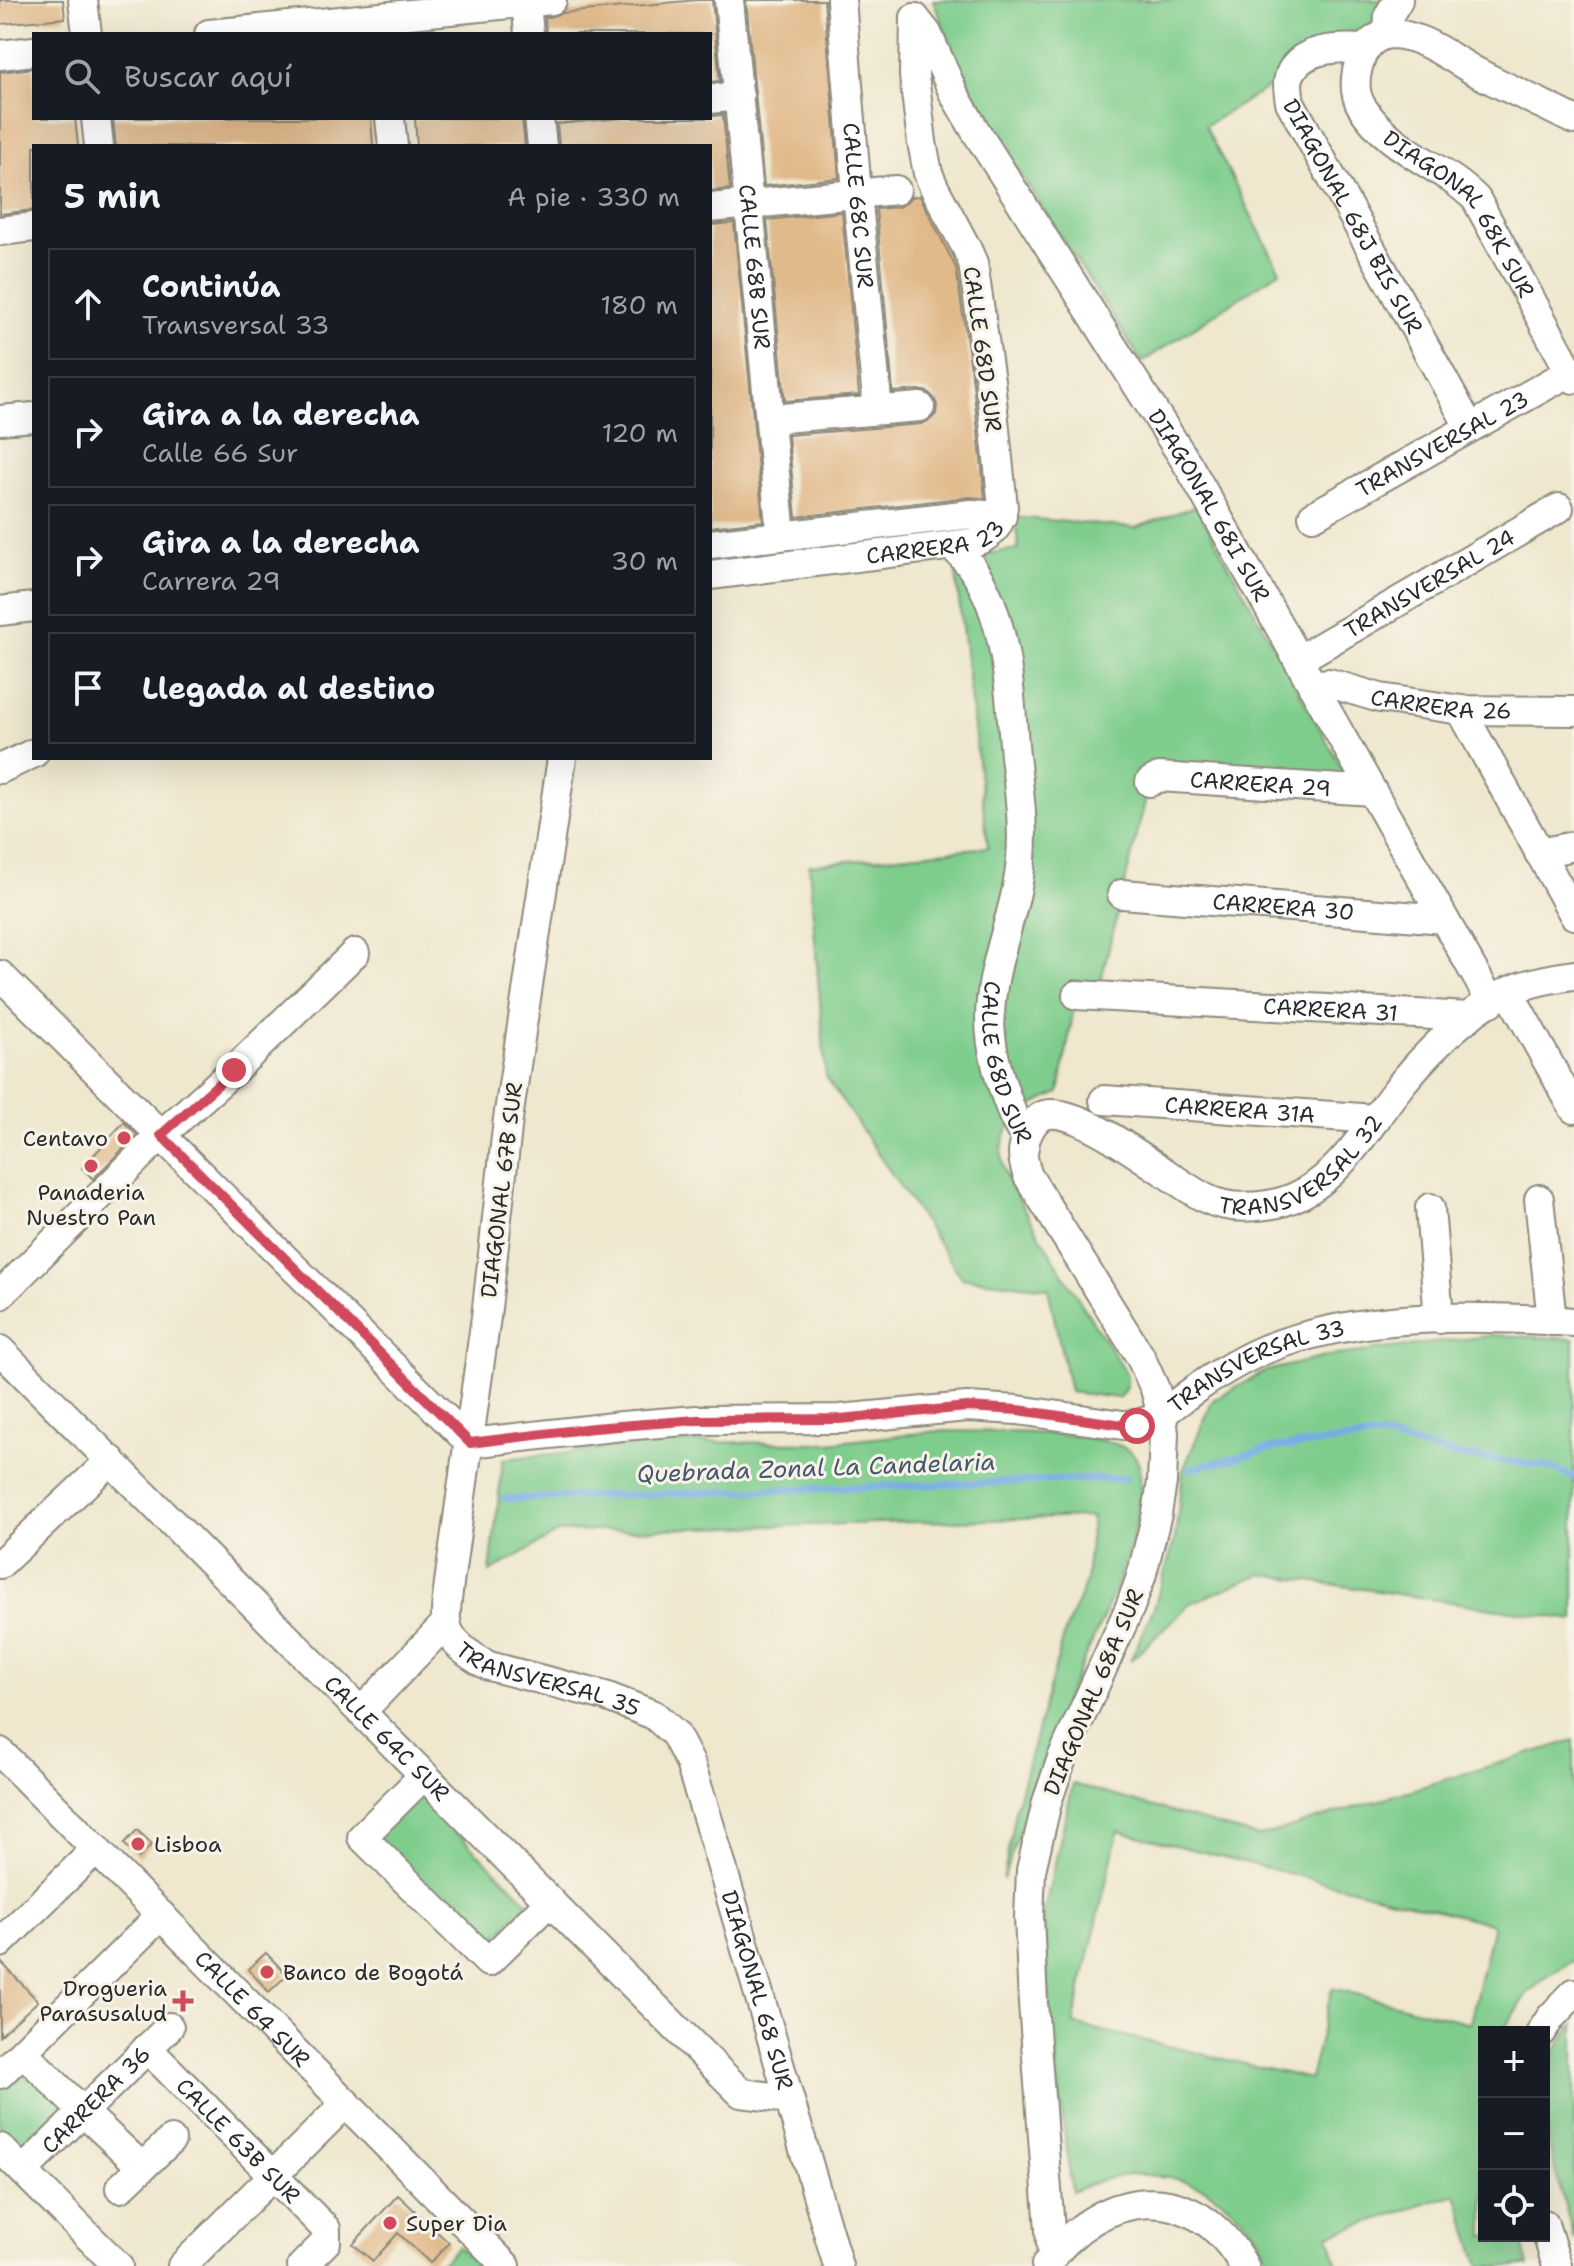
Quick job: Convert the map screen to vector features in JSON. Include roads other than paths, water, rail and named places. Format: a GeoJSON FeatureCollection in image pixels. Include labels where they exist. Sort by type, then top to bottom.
{"type":"FeatureCollection","features":[{"type":"Feature","properties":{"kind":"street"},"geometry":{"type":"LineString","coordinates":[[83,0],[87,32]]}},
{"type":"Feature","properties":{"kind":"street","name":"CALLE 68B SUR"},"geometry":{"type":"LineString","coordinates":[[729,0],[781,535]]}},
{"type":"Feature","properties":{"kind":"street","name":"CALLE 68C SUR"},"geometry":{"type":"LineString","coordinates":[[841,0],[878,410]]}},
{"type":"Feature","properties":{"kind":"street","name":"DIAGONAL 68K SUR"},"geometry":{"type":"LineString","coordinates":[[1398,0],[1356,76],[1360,105],[1397,144],[1459,184],[1476,199],[1572,376]]}},
{"type":"Feature","properties":{"kind":"street"},"geometry":{"type":"LineString","coordinates":[[229,32],[539,1],[530,32]]}},
{"type":"Feature","properties":{"kind":"street","name":"CALLE 68D SUR"},"geometry":{"type":"LineString","coordinates":[[914,9],[916,103],[928,173],[966,247],[976,279],[990,381],[1002,516]]}},
{"type":"Feature","properties":{"kind":"street","name":"DIAGONAL 68I SUR"},"geometry":{"type":"LineString","coordinates":[[914,9],[954,94],[975,130],[1190,468],[1490,1004],[1574,1109]]}},
{"type":"Feature","properties":{"kind":"street"},"geometry":{"type":"LineString","coordinates":[[1376,42],[1405,36],[1421,41],[1574,120]]}},
{"type":"Feature","properties":{"kind":"street","name":"DIAGONAL 68J BIS SUR"},"geometry":{"type":"LineString","coordinates":[[1376,42],[1327,48],[1304,57],[1294,68],[1288,83],[1290,102],[1470,428]]}},
{"type":"Feature","properties":{"kind":"street"},"geometry":{"type":"LineString","coordinates":[[0,55],[32,51]]}},
{"type":"Feature","properties":{"kind":"street"},"geometry":{"type":"LineString","coordinates":[[712,99],[739,96]]}},
{"type":"Feature","properties":{"kind":"street"},"geometry":{"type":"LineString","coordinates":[[96,120],[99,144]]}},
{"type":"Feature","properties":{"kind":"street"},"geometry":{"type":"LineString","coordinates":[[390,120],[393,144]]}},
{"type":"Feature","properties":{"kind":"street"},"geometry":{"type":"LineString","coordinates":[[539,120],[542,144]]}},
{"type":"Feature","properties":{"kind":"street"},"geometry":{"type":"LineString","coordinates":[[712,208],[896,190]]}},
{"type":"Feature","properties":{"kind":"street"},"geometry":{"type":"LineString","coordinates":[[0,231],[32,227]]}},
{"type":"Feature","properties":{"kind":"street","name":"TRANSVERSAL 23"},"geometry":{"type":"LineString","coordinates":[[1313,516],[1470,428],[1572,376]]}},
{"type":"Feature","properties":{"kind":"street"},"geometry":{"type":"LineString","coordinates":[[770,419],[920,407]]}},
{"type":"Feature","properties":{"kind":"street"},"geometry":{"type":"LineString","coordinates":[[0,420],[32,417]]}},
{"type":"Feature","properties":{"kind":"street","name":"TRANSVERSAL 24"},"geometry":{"type":"LineString","coordinates":[[1298,660],[1559,508]]}},
{"type":"Feature","properties":{"kind":"street","name":"CARRERA 23"},"geometry":{"type":"LineString","coordinates":[[712,544],[971,514],[1002,516],[989,536],[953,547],[712,575]]}},
{"type":"Feature","properties":{"kind":"street","name":"CALLE 68D SUR"},"geometry":{"type":"LineString","coordinates":[[953,547],[979,577],[999,627],[1021,821],[1021,858],[1012,911],[993,985],[990,1019],[999,1071],[1015,1121],[1025,1140],[1024,1166],[1033,1185],[1140,1356],[1155,1389],[1162,1415]]}},
{"type":"Feature","properties":{"kind":"street"},"geometry":{"type":"LineString","coordinates":[[0,611],[32,607]]}},
{"type":"Feature","properties":{"kind":"street","name":"CARRERA 26"},"geometry":{"type":"LineString","coordinates":[[1312,685],[1329,683],[1380,698],[1461,710],[1574,711]]}},
{"type":"Feature","properties":{"kind":"street"},"geometry":{"type":"LineString","coordinates":[[1461,710],[1574,915]]}},
{"type":"Feature","properties":{"kind":"street"},"geometry":{"type":"LineString","coordinates":[[0,769],[32,754]]}},
{"type":"Feature","properties":{"kind":"street","name":"DIAGONAL 67B SUR"},"geometry":{"type":"LineString","coordinates":[[446,1623],[508,1119],[562,760]]}},
{"type":"Feature","properties":{"kind":"street","name":"CARRERA 29"},"geometry":{"type":"LineString","coordinates":[[1150,782],[1159,777],[1372,791]]}},
{"type":"Feature","properties":{"kind":"street"},"geometry":{"type":"LineString","coordinates":[[1539,853],[1574,846]]}},
{"type":"Feature","properties":{"kind":"street","name":"CARRERA 30"},"geometry":{"type":"LineString","coordinates":[[1122,894],[1444,919]]}},
{"type":"Feature","properties":{"kind":"street"},"geometry":{"type":"LineString","coordinates":[[0,1295],[161,1135],[234,1070],[355,953]]}},
{"type":"Feature","properties":{"kind":"street"},"geometry":{"type":"LineString","coordinates":[[0,975],[470,1443]]}},
{"type":"Feature","properties":{"kind":"street","name":"CARRERA 31"},"geometry":{"type":"LineString","coordinates":[[1077,995],[1490,1004],[1552,978],[1574,975]]}},
{"type":"Feature","properties":{"kind":"street","name":"TRANSVERSAL 32"},"geometry":{"type":"LineString","coordinates":[[1025,1140],[1033,1123],[1040,1117],[1051,1113],[1062,1114],[1120,1143],[1209,1200],[1240,1207],[1286,1201],[1314,1186],[1343,1162],[1419,1065],[1442,1041],[1490,1004]]}},
{"type":"Feature","properties":{"kind":"street","name":"CARRERA 31A"},"geometry":{"type":"LineString","coordinates":[[1104,1100],[1376,1119]]}},
{"type":"Feature","properties":{"kind":"street"},"geometry":{"type":"LineString","coordinates":[[1539,1199],[1563,1322]]}},
{"type":"Feature","properties":{"kind":"street"},"geometry":{"type":"LineString","coordinates":[[1430,1208],[1439,1319]]}},
{"type":"Feature","properties":{"kind":"street","name":"TRANSVERSAL 33"},"geometry":{"type":"LineString","coordinates":[[470,1443],[593,1428],[688,1421],[840,1419],[967,1407],[1018,1410],[1137,1426],[1162,1415],[1196,1388],[1233,1365],[1267,1349],[1307,1336],[1351,1327],[1439,1319],[1480,1317],[1563,1322]]}},
{"type":"Feature","properties":{"kind":"street","name":"CALLE 64C SUR"},"geometry":{"type":"LineString","coordinates":[[0,1350],[741,2093],[789,2099]]}},
{"type":"Feature","properties":{"kind":"street","name":"DIAGONAL 68A SUR"},"geometry":{"type":"LineString","coordinates":[[1049,2262],[1029,1917],[1031,1870],[1047,1802],[1062,1758],[1130,1607],[1150,1546],[1162,1482],[1162,1415]]}},
{"type":"Feature","properties":{"kind":"street"},"geometry":{"type":"LineString","coordinates":[[0,1564],[111,1460]]}},
{"type":"Feature","properties":{"kind":"street"},"geometry":{"type":"LineString","coordinates":[[361,1712],[446,1623]]}},
{"type":"Feature","properties":{"kind":"street","name":"TRANSVERSAL 35"},"geometry":{"type":"LineString","coordinates":[[446,1623],[461,1648],[489,1666],[605,1696],[643,1709],[663,1722]]}},
{"type":"Feature","properties":{"kind":"street","name":"DIAGONAL 68 SUR"},"geometry":{"type":"LineString","coordinates":[[663,1722],[675,1734],[690,1763],[838,2266]]}},
{"type":"Feature","properties":{"kind":"street","name":"CALLE 64 SUR"},"geometry":{"type":"LineString","coordinates":[[0,1752],[506,2266]]}},
{"type":"Feature","properties":{"kind":"street"},"geometry":{"type":"LineString","coordinates":[[424,1775],[362,1837],[488,1962],[550,1901]]}},
{"type":"Feature","properties":{"kind":"street"},"geometry":{"type":"LineString","coordinates":[[0,1943],[96,1849]]}},
{"type":"Feature","properties":{"kind":"street"},"geometry":{"type":"LineString","coordinates":[[0,2074],[161,1915]]}},
{"type":"Feature","properties":{"kind":"street"},"geometry":{"type":"LineString","coordinates":[[1545,2026],[1574,1993]]}},
{"type":"Feature","properties":{"kind":"street","name":"CARRERA 36"},"geometry":{"type":"LineString","coordinates":[[23,2171],[169,2027]]}},
{"type":"Feature","properties":{"kind":"street","name":"CALLE 63B SUR"},"geometry":{"type":"LineString","coordinates":[[147,2048],[326,2229],[326,2242],[302,2266]]}},
{"type":"Feature","properties":{"kind":"street"},"geometry":{"type":"LineString","coordinates":[[23,2052],[142,2167]]}},
{"type":"Feature","properties":{"kind":"street"},"geometry":{"type":"LineString","coordinates":[[182,2266],[346,2103]]}},
{"type":"Feature","properties":{"kind":"street"},"geometry":{"type":"LineString","coordinates":[[120,2188],[171,2140]]}},
{"type":"Feature","properties":{"kind":"street"},"geometry":{"type":"LineString","coordinates":[[0,2148],[118,2266]]}},
{"type":"Feature","properties":{"kind":"street"},"geometry":{"type":"LineString","coordinates":[[1049,2262],[1063,2243],[1090,2221],[1123,2207],[1146,2203],[1167,2204],[1203,2218],[1216,2229],[1244,2266]]}},
{"type":"Feature","properties":{"kind":"street"},"geometry":{"type":"LineString","coordinates":[[1550,2242],[1557,2266]]}},
{"type":"Feature","properties":{"kind":"waterway","name":"Quebrada Zonal La Candelaria"},"geometry":{"type":"LineString","coordinates":[[1190,1469],[1274,1448],[1381,1436],[1455,1455],[1546,1466],[1574,1477]]}},
{"type":"Feature","properties":{"kind":"waterway","name":"Quebrada Zonal La Candelaria"},"geometry":{"type":"LineString","coordinates":[[505,1499],[1127,1478]]}},
{"type":"Feature","properties":{"kind":"place","name":"Centavo"},"geometry":{"type":"Point","coordinates":[124,1138]}},
{"type":"Feature","properties":{"kind":"place","name":"Panaderia Nuestro Pan"},"geometry":{"type":"Point","coordinates":[91,1166]}},
{"type":"Feature","properties":{"kind":"place","name":"Lisboa"},"geometry":{"type":"Point","coordinates":[138,1844]}},
{"type":"Feature","properties":{"kind":"place","name":"Banco de Bogotá"},"geometry":{"type":"Point","coordinates":[267,1972]}},
{"type":"Feature","properties":{"kind":"place","name":"Drogueria Parasusalud"},"geometry":{"type":"Point","coordinates":[183,2001]}},
{"type":"Feature","properties":{"kind":"place","name":"Super Dia"},"geometry":{"type":"Point","coordinates":[390,2223]}}]}
